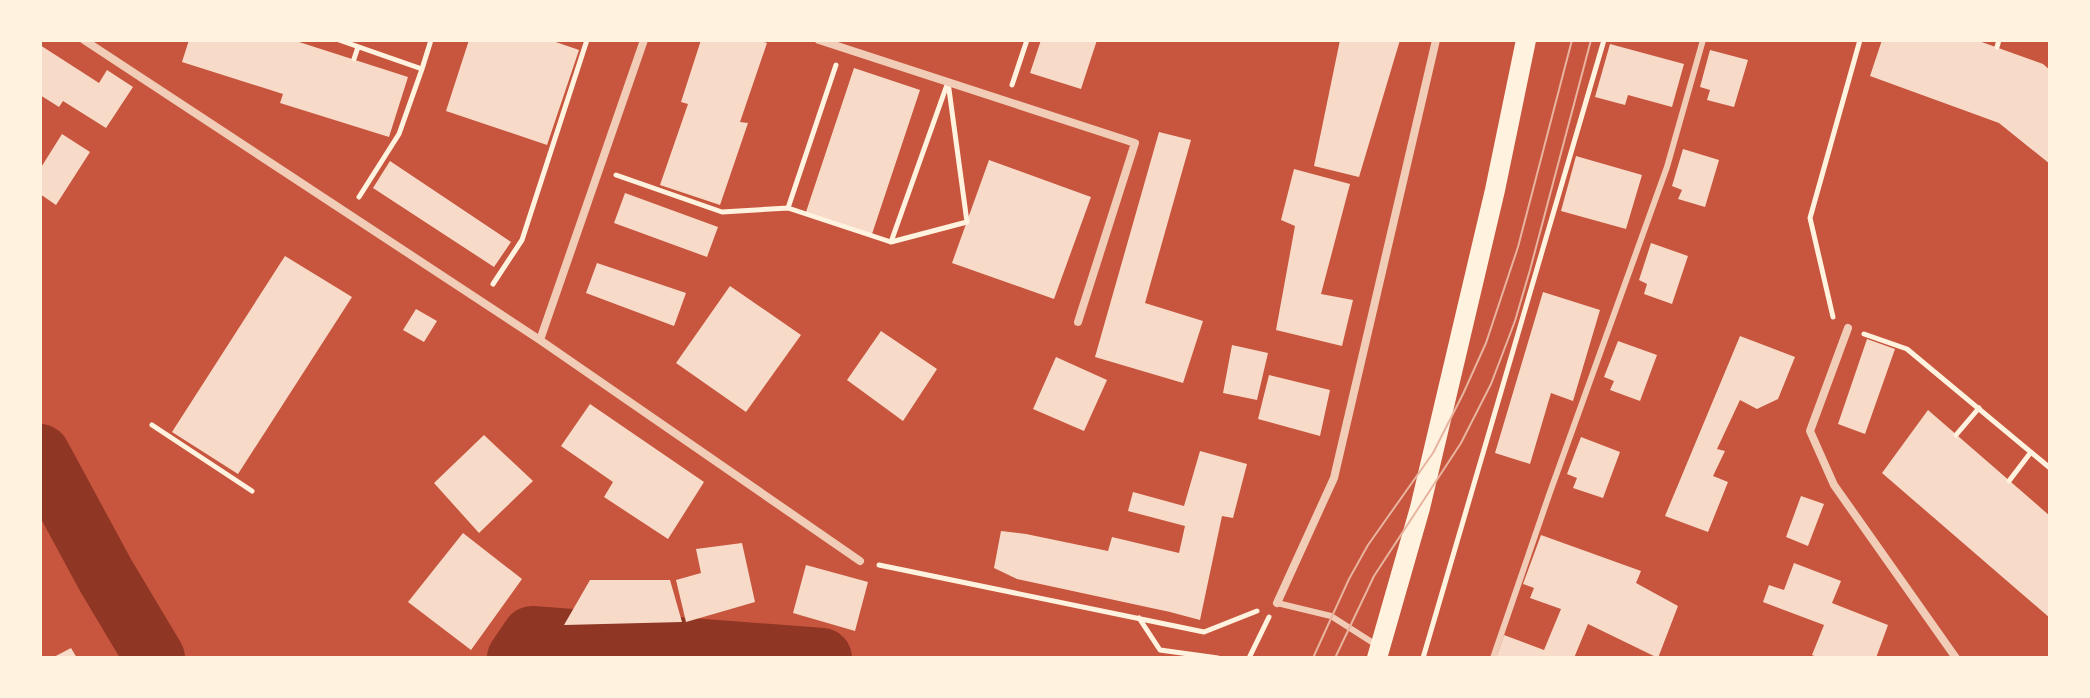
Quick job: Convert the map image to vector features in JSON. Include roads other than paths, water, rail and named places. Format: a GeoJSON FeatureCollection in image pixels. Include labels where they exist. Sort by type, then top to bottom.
{"type":"FeatureCollection","features":[{"type":"Feature","properties":{"kind":"main road"},"geometry":{"type":"LineString","coordinates":[[1384,655],[1495,190],[1526,40]]}},
{"type":"Feature","properties":{"kind":"street"},"geometry":{"type":"LineString","coordinates":[[84,40],[540,340],[860,561]]}},
{"type":"Feature","properties":{"kind":"street"},"geometry":{"type":"LineString","coordinates":[[540,340],[644,40]]}},
{"type":"Feature","properties":{"kind":"street"},"geometry":{"type":"LineString","coordinates":[[819,40],[1135,143],[1078,322]]}},
{"type":"Feature","properties":{"kind":"street"},"geometry":{"type":"LineString","coordinates":[[1277,603],[1334,478],[1436,40]]}},
{"type":"Feature","properties":{"kind":"street"},"geometry":{"type":"LineString","coordinates":[[1848,328],[1810,431],[1834,485],[1956,658]]}},
{"type":"Feature","properties":{"kind":"lane"},"geometry":{"type":"LineString","coordinates":[[1493,658],[1667,167],[1703,40]]}},
{"type":"Feature","properties":{"kind":"lane"},"geometry":{"type":"LineString","coordinates":[[1277,603],[1331,616],[1384,655]]}},
{"type":"Feature","properties":{"kind":"waterway"},"geometry":{"type":"LineString","coordinates":[[40,454],[106,576],[155,658]]}},
{"type":"Feature","properties":{"kind":"waterway"},"geometry":{"type":"LineString","coordinates":[[517,658],[532,636],[822,658]]}},
{"type":"Feature","properties":{"kind":"tram line"},"geometry":{"type":"LineString","coordinates":[[1313,658],[1368,545],[1433,453],[1486,343],[1518,247],[1572,40]]}},
{"type":"Feature","properties":{"kind":"tram line"},"geometry":{"type":"LineString","coordinates":[[1335,658],[1374,576],[1461,443],[1491,384],[1530,270],[1591,40]]}}]}
